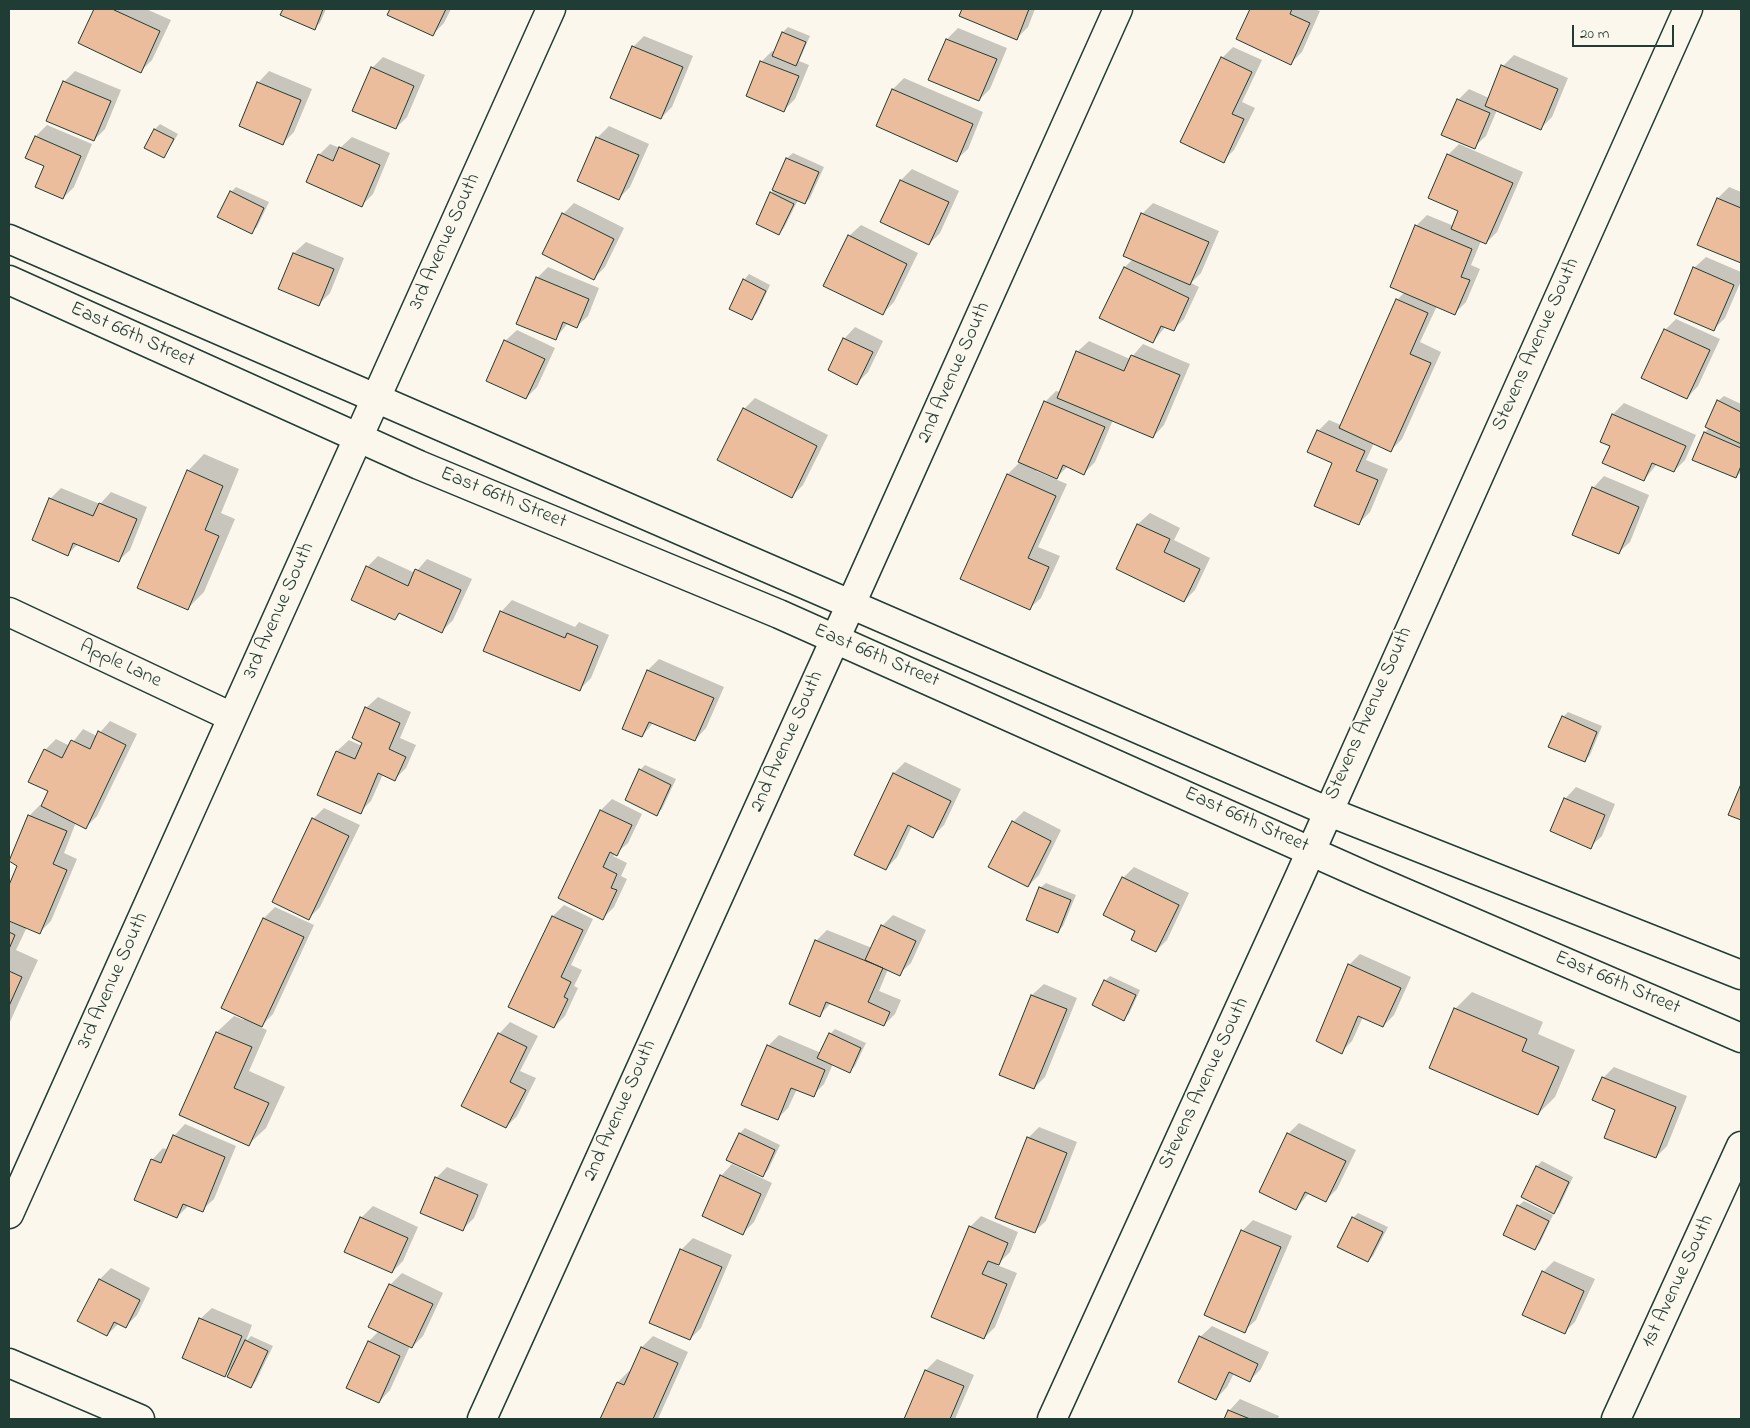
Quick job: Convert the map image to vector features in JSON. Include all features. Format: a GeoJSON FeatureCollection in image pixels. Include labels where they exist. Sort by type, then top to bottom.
{"type":"FeatureCollection","features":[{"type":"Feature","properties":{"kind":"street","name":"3rd Avenue South"},"geometry":{"type":"LineString","coordinates":[[9,1214],[551,9]]}},
{"type":"Feature","properties":{"kind":"street","name":"2nd Avenue South"},"geometry":{"type":"LineString","coordinates":[[482,1419],[1118,9]]}},
{"type":"Feature","properties":{"kind":"street","name":"Stevens Avenue South"},"geometry":{"type":"LineString","coordinates":[[1052,1419],[1311,850],[1688,9]]}},
{"type":"Feature","properties":{"kind":"street","name":"East 66th Street"},"geometry":{"type":"LineString","coordinates":[[9,239],[1327,811],[1741,974]]}},
{"type":"Feature","properties":{"kind":"street","name":"East 66th Street"},"geometry":{"type":"LineString","coordinates":[[9,280],[419,465],[779,614],[834,640],[897,666],[1741,1038]]}},
{"type":"Feature","properties":{"kind":"street","name":"Apple Lane"},"geometry":{"type":"LineString","coordinates":[[9,612],[232,717]]}},
{"type":"Feature","properties":{"kind":"street","name":"1st Avenue South"},"geometry":{"type":"LineString","coordinates":[[1616,1419],[1741,1146]]}},
{"type":"Feature","properties":{"kind":"street"},"geometry":{"type":"LineString","coordinates":[[9,1363],[140,1419]]}},
{"type":"Feature","properties":{"kind":"building"},"geometry":{"type":"Polygon","coordinates":[[[94,9],[112,9],[160,31],[141,73],[78,43],[94,9]]]}},
{"type":"Feature","properties":{"kind":"building"},"geometry":{"type":"Polygon","coordinates":[[[283,9],[323,9],[315,30],[280,15],[283,9]]]}},
{"type":"Feature","properties":{"kind":"building"},"geometry":{"type":"Polygon","coordinates":[[[390,9],[446,9],[433,36],[387,15],[390,9]]]}},
{"type":"Feature","properties":{"kind":"building"},"geometry":{"type":"Polygon","coordinates":[[[962,9],[1029,9],[1017,40],[959,16],[962,9]]]}},
{"type":"Feature","properties":{"kind":"building"},"geometry":{"type":"Polygon","coordinates":[[[1250,9],[1292,9],[1290,14],[1310,23],[1291,65],[1236,39],[1250,9]]]}},
{"type":"Feature","properties":{"kind":"building"},"geometry":{"type":"Polygon","coordinates":[[[782,32],[806,42],[796,66],[772,56],[782,32]]]}},
{"type":"Feature","properties":{"kind":"building"},"geometry":{"type":"Polygon","coordinates":[[[946,39],[997,59],[979,101],[928,80],[946,39]]]}},
{"type":"Feature","properties":{"kind":"building"},"geometry":{"type":"Polygon","coordinates":[[[632,46],[683,67],[661,119],[610,98],[632,46]]]}},
{"type":"Feature","properties":{"kind":"building"},"geometry":{"type":"Polygon","coordinates":[[[1221,57],[1252,72],[1232,114],[1244,119],[1224,163],[1180,142],[1221,57]]]}},
{"type":"Feature","properties":{"kind":"building"},"geometry":{"type":"Polygon","coordinates":[[[760,61],[799,76],[784,112],[746,96],[760,61]]]}},
{"type":"Feature","properties":{"kind":"building"},"geometry":{"type":"Polygon","coordinates":[[[1501,65],[1558,89],[1541,130],[1485,106],[1501,65]]]}},
{"type":"Feature","properties":{"kind":"building"},"geometry":{"type":"Polygon","coordinates":[[[371,67],[414,86],[396,129],[352,111],[371,67]]]}},
{"type":"Feature","properties":{"kind":"building"},"geometry":{"type":"Polygon","coordinates":[[[63,81],[111,101],[94,141],[46,121],[63,81]]]}},
{"type":"Feature","properties":{"kind":"building"},"geometry":{"type":"Polygon","coordinates":[[[257,82],[301,100],[283,145],[239,126],[257,82]]]}},
{"type":"Feature","properties":{"kind":"building"},"geometry":{"type":"Polygon","coordinates":[[[892,89],[973,124],[957,162],[876,126],[892,89]]]}},
{"type":"Feature","properties":{"kind":"building"},"geometry":{"type":"Polygon","coordinates":[[[1457,99],[1490,113],[1475,149],[1441,135],[1457,99]]]}},
{"type":"Feature","properties":{"kind":"building"},"geometry":{"type":"Polygon","coordinates":[[[154,129],[174,139],[164,158],[144,148],[154,129]]]}},
{"type":"Feature","properties":{"kind":"building"},"geometry":{"type":"Polygon","coordinates":[[[35,136],[81,156],[63,199],[35,187],[44,166],[25,158],[35,136]]]}},
{"type":"Feature","properties":{"kind":"building"},"geometry":{"type":"Polygon","coordinates":[[[596,137],[639,155],[619,200],[577,181],[596,137]]]}},
{"type":"Feature","properties":{"kind":"building"},"geometry":{"type":"Polygon","coordinates":[[[339,147],[380,165],[362,207],[306,182],[318,154],[333,161],[339,147]]]}},
{"type":"Feature","properties":{"kind":"building"},"geometry":{"type":"Polygon","coordinates":[[[1447,154],[1513,183],[1486,244],[1451,229],[1458,211],[1428,198],[1447,154]]]}},
{"type":"Feature","properties":{"kind":"building"},"geometry":{"type":"Polygon","coordinates":[[[786,158],[819,172],[805,204],[772,190],[786,158]]]}},
{"type":"Feature","properties":{"kind":"building"},"geometry":{"type":"Polygon","coordinates":[[[900,180],[949,202],[929,245],[880,222],[900,180]]]}},
{"type":"Feature","properties":{"kind":"building"},"geometry":{"type":"Polygon","coordinates":[[[230,191],[264,208],[252,234],[217,217],[230,191]]]}},
{"type":"Feature","properties":{"kind":"building"},"geometry":{"type":"Polygon","coordinates":[[[770,192],[794,204],[779,235],[756,224],[770,192]]]}},
{"type":"Feature","properties":{"kind":"building"},"geometry":{"type":"Polygon","coordinates":[[[1717,198],[1741,208],[1741,263],[1697,245],[1717,198]]]}},
{"type":"Feature","properties":{"kind":"building"},"geometry":{"type":"Polygon","coordinates":[[[562,213],[614,239],[594,280],[542,254],[562,213]]]}},
{"type":"Feature","properties":{"kind":"building"},"geometry":{"type":"Polygon","coordinates":[[[1141,213],[1209,242],[1190,285],[1123,256],[1141,213]]]}},
{"type":"Feature","properties":{"kind":"building"},"geometry":{"type":"Polygon","coordinates":[[[1415,225],[1472,249],[1461,277],[1470,280],[1455,315],[1390,287],[1415,225]]]}},
{"type":"Feature","properties":{"kind":"building"},"geometry":{"type":"Polygon","coordinates":[[[848,235],[907,264],[883,315],[823,286],[848,235]]]}},
{"type":"Feature","properties":{"kind":"building"},"geometry":{"type":"Polygon","coordinates":[[[293,253],[334,269],[319,306],[278,289],[293,253]]]}},
{"type":"Feature","properties":{"kind":"building"},"geometry":{"type":"Polygon","coordinates":[[[1124,267],[1189,298],[1174,331],[1161,326],[1153,343],[1099,318],[1124,267]]]}},
{"type":"Feature","properties":{"kind":"building"},"geometry":{"type":"Polygon","coordinates":[[[1693,267],[1734,285],[1714,331],[1674,314],[1693,267]]]}},
{"type":"Feature","properties":{"kind":"building"},"geometry":{"type":"Polygon","coordinates":[[[536,277],[589,299],[577,328],[563,322],[556,340],[516,324],[536,277]]]}},
{"type":"Feature","properties":{"kind":"building"},"geometry":{"type":"Polygon","coordinates":[[[743,279],[766,291],[752,320],[729,309],[743,279]]]}},
{"type":"Feature","properties":{"kind":"building"},"geometry":{"type":"Polygon","coordinates":[[[1396,299],[1428,313],[1410,354],[1431,363],[1391,452],[1339,428],[1396,299]]]}},
{"type":"Feature","properties":{"kind":"building"},"geometry":{"type":"Polygon","coordinates":[[[1664,329],[1710,350],[1687,399],[1641,378],[1664,329]]]}},
{"type":"Feature","properties":{"kind":"building"},"geometry":{"type":"Polygon","coordinates":[[[843,338],[873,352],[857,385],[828,370],[843,338]]]}},
{"type":"Feature","properties":{"kind":"building"},"geometry":{"type":"Polygon","coordinates":[[[504,340],[545,359],[526,399],[486,381],[504,340]]]}},
{"type":"Feature","properties":{"kind":"building"},"geometry":{"type":"Polygon","coordinates":[[[1076,351],[1124,371],[1131,355],[1180,375],[1153,438],[1057,398],[1076,351]]]}},
{"type":"Feature","properties":{"kind":"building"},"geometry":{"type":"Polygon","coordinates":[[[1717,400],[1741,412],[1741,444],[1705,427],[1717,400]]]}},
{"type":"Feature","properties":{"kind":"building"},"geometry":{"type":"Polygon","coordinates":[[[1044,401],[1105,427],[1084,475],[1063,465],[1057,479],[1018,462],[1044,401]]]}},
{"type":"Feature","properties":{"kind":"building"},"geometry":{"type":"Polygon","coordinates":[[[743,408],[817,446],[792,498],[717,460],[743,408]]]}},
{"type":"Feature","properties":{"kind":"building"},"geometry":{"type":"Polygon","coordinates":[[[1612,414],[1686,446],[1674,472],[1652,463],[1644,481],[1602,463],[1610,446],[1600,442],[1612,414]]]}},
{"type":"Feature","properties":{"kind":"building"},"geometry":{"type":"Polygon","coordinates":[[[1317,430],[1365,451],[1356,471],[1378,480],[1359,525],[1314,506],[1332,463],[1307,452],[1317,430]]]}},
{"type":"Feature","properties":{"kind":"building"},"geometry":{"type":"Polygon","coordinates":[[[1704,432],[1741,448],[1741,466],[1736,478],[1692,460],[1704,432]]]}},
{"type":"Feature","properties":{"kind":"building"},"geometry":{"type":"Polygon","coordinates":[[[187,470],[223,486],[205,530],[219,536],[188,610],[137,588],[187,470]]]}},
{"type":"Feature","properties":{"kind":"building"},"geometry":{"type":"Polygon","coordinates":[[[1007,474],[1056,496],[1028,558],[1049,567],[1030,610],[960,579],[1007,474]]]}},
{"type":"Feature","properties":{"kind":"building"},"geometry":{"type":"Polygon","coordinates":[[[1592,487],[1639,507],[1619,554],[1572,535],[1592,487]]]}},
{"type":"Feature","properties":{"kind":"building"},"geometry":{"type":"Polygon","coordinates":[[[49,498],[93,516],[99,503],[137,519],[119,562],[73,543],[68,556],[32,540],[49,498]]]}},
{"type":"Feature","properties":{"kind":"building"},"geometry":{"type":"Polygon","coordinates":[[[1137,524],[1170,539],[1164,552],[1200,569],[1184,602],[1116,569],[1137,524]]]}},
{"type":"Feature","properties":{"kind":"building"},"geometry":{"type":"Polygon","coordinates":[[[366,566],[408,586],[415,569],[461,590],[442,633],[399,613],[395,620],[351,600],[366,566]]]}},
{"type":"Feature","properties":{"kind":"building"},"geometry":{"type":"Polygon","coordinates":[[[500,611],[565,638],[567,633],[598,646],[580,691],[483,651],[500,611]]]}},
{"type":"Feature","properties":{"kind":"building"},"geometry":{"type":"Polygon","coordinates":[[[647,670],[714,698],[695,741],[649,722],[642,737],[622,729],[647,670]]]}},
{"type":"Feature","properties":{"kind":"building"},"geometry":{"type":"Polygon","coordinates":[[[365,707],[400,723],[389,749],[406,757],[395,781],[378,773],[361,814],[317,795],[336,751],[355,759],[362,743],[352,738],[365,707]]]}},
{"type":"Feature","properties":{"kind":"building"},"geometry":{"type":"Polygon","coordinates":[[[1562,716],[1597,732],[1585,762],[1548,747],[1562,716]]]}},
{"type":"Feature","properties":{"kind":"building"},"geometry":{"type":"Polygon","coordinates":[[[98,731],[126,745],[86,829],[41,806],[48,791],[28,782],[44,749],[62,758],[71,740],[90,749],[98,731]]]}},
{"type":"Feature","properties":{"kind":"building"},"geometry":{"type":"Polygon","coordinates":[[[639,769],[671,785],[657,816],[625,800],[639,769]]]}},
{"type":"Feature","properties":{"kind":"building"},"geometry":{"type":"Polygon","coordinates":[[[893,773],[951,801],[933,838],[908,825],[886,870],[854,855],[893,773]]]}},
{"type":"Feature","properties":{"kind":"building"},"geometry":{"type":"Polygon","coordinates":[[[1741,784],[1741,820],[1728,815],[1741,784]]]}},
{"type":"Feature","properties":{"kind":"building"},"geometry":{"type":"Polygon","coordinates":[[[1564,798],[1605,815],[1591,849],[1550,831],[1564,798]]]}},
{"type":"Feature","properties":{"kind":"building"},"geometry":{"type":"Polygon","coordinates":[[[600,810],[632,825],[617,856],[610,852],[603,867],[617,874],[611,888],[617,890],[603,920],[558,898],[600,810]]]}},
{"type":"Feature","properties":{"kind":"building"},"geometry":{"type":"Polygon","coordinates":[[[28,815],[67,831],[53,864],[67,870],[40,934],[9,921],[9,885],[17,866],[9,861],[28,815]]]}},
{"type":"Feature","properties":{"kind":"building"},"geometry":{"type":"Polygon","coordinates":[[[312,818],[349,836],[309,920],[272,902],[312,818]]]}},
{"type":"Feature","properties":{"kind":"building"},"geometry":{"type":"Polygon","coordinates":[[[1012,821],[1051,841],[1028,887],[988,867],[1012,821]]]}},
{"type":"Feature","properties":{"kind":"building"},"geometry":{"type":"Polygon","coordinates":[[[1122,877],[1179,905],[1156,952],[1131,940],[1135,931],[1103,915],[1122,877]]]}},
{"type":"Feature","properties":{"kind":"building"},"geometry":{"type":"Polygon","coordinates":[[[1039,887],[1071,900],[1058,933],[1026,920],[1039,887]]]}},
{"type":"Feature","properties":{"kind":"building"},"geometry":{"type":"Polygon","coordinates":[[[552,916],[583,930],[561,977],[571,982],[564,997],[568,999],[554,1028],[508,1007],[552,916]]]}},
{"type":"Feature","properties":{"kind":"building"},"geometry":{"type":"Polygon","coordinates":[[[263,918],[304,937],[262,1027],[221,1008],[263,918]]]}},
{"type":"Feature","properties":{"kind":"building"},"geometry":{"type":"Polygon","coordinates":[[[881,925],[916,941],[900,976],[865,960],[881,925]]]}},
{"type":"Feature","properties":{"kind":"building"},"geometry":{"type":"Polygon","coordinates":[[[9,932],[15,935],[9,949],[9,932]]]}},
{"type":"Feature","properties":{"kind":"building"},"geometry":{"type":"Polygon","coordinates":[[[815,940],[883,968],[868,1002],[890,1012],[884,1026],[826,1002],[820,1017],[789,1004],[815,940]]]}},
{"type":"Feature","properties":{"kind":"building"},"geometry":{"type":"Polygon","coordinates":[[[1348,964],[1401,988],[1383,1027],[1358,1016],[1342,1054],[1316,1041],[1348,964]]]}},
{"type":"Feature","properties":{"kind":"building"},"geometry":{"type":"Polygon","coordinates":[[[9,971],[22,977],[9,1006],[9,971]]]}},
{"type":"Feature","properties":{"kind":"building"},"geometry":{"type":"Polygon","coordinates":[[[1104,980],[1136,995],[1124,1021],[1092,1005],[1104,980]]]}},
{"type":"Feature","properties":{"kind":"building"},"geometry":{"type":"Polygon","coordinates":[[[1031,995],[1067,1009],[1034,1089],[999,1075],[1031,995]]]}},
{"type":"Feature","properties":{"kind":"building"},"geometry":{"type":"Polygon","coordinates":[[[1454,1008],[1527,1039],[1522,1051],[1559,1067],[1538,1115],[1429,1068],[1454,1008]]]}},
{"type":"Feature","properties":{"kind":"building"},"geometry":{"type":"Polygon","coordinates":[[[216,1032],[252,1047],[234,1088],[269,1103],[249,1146],[179,1115],[216,1032]]]}},
{"type":"Feature","properties":{"kind":"building"},"geometry":{"type":"Polygon","coordinates":[[[498,1033],[527,1047],[510,1082],[526,1090],[506,1128],[461,1106],[498,1033]]]}},
{"type":"Feature","properties":{"kind":"building"},"geometry":{"type":"Polygon","coordinates":[[[829,1033],[861,1048],[850,1073],[817,1058],[829,1033]]]}},
{"type":"Feature","properties":{"kind":"building"},"geometry":{"type":"Polygon","coordinates":[[[767,1045],[825,1070],[814,1097],[791,1088],[778,1120],[741,1105],[767,1045]]]}},
{"type":"Feature","properties":{"kind":"building"},"geometry":{"type":"Polygon","coordinates":[[[1602,1077],[1676,1107],[1656,1158],[1604,1138],[1615,1110],[1592,1100],[1602,1077]]]}},
{"type":"Feature","properties":{"kind":"building"},"geometry":{"type":"Polygon","coordinates":[[[739,1133],[775,1150],[763,1177],[726,1160],[739,1133]]]}},
{"type":"Feature","properties":{"kind":"building"},"geometry":{"type":"Polygon","coordinates":[[[1287,1133],[1346,1161],[1326,1202],[1305,1192],[1296,1210],[1259,1192],[1287,1133]]]}},
{"type":"Feature","properties":{"kind":"building"},"geometry":{"type":"Polygon","coordinates":[[[173,1135],[225,1157],[203,1212],[183,1204],[177,1218],[134,1200],[151,1159],[161,1163],[173,1135]]]}},
{"type":"Feature","properties":{"kind":"building"},"geometry":{"type":"Polygon","coordinates":[[[1027,1137],[1067,1153],[1035,1233],[995,1218],[1027,1137]]]}},
{"type":"Feature","properties":{"kind":"building"},"geometry":{"type":"Polygon","coordinates":[[[1536,1166],[1569,1182],[1554,1214],[1521,1197],[1536,1166]]]}},
{"type":"Feature","properties":{"kind":"building"},"geometry":{"type":"Polygon","coordinates":[[[720,1175],[761,1194],[743,1235],[702,1216],[720,1175]]]}},
{"type":"Feature","properties":{"kind":"building"},"geometry":{"type":"Polygon","coordinates":[[[435,1177],[478,1195],[463,1231],[420,1213],[435,1177]]]}},
{"type":"Feature","properties":{"kind":"building"},"geometry":{"type":"Polygon","coordinates":[[[1517,1205],[1549,1221],[1535,1250],[1503,1235],[1517,1205]]]}},
{"type":"Feature","properties":{"kind":"building"},"geometry":{"type":"Polygon","coordinates":[[[360,1217],[408,1238],[392,1273],[344,1252],[360,1217]]]}},
{"type":"Feature","properties":{"kind":"building"},"geometry":{"type":"Polygon","coordinates":[[[1352,1217],[1383,1232],[1368,1262],[1337,1247],[1352,1217]]]}},
{"type":"Feature","properties":{"kind":"building"},"geometry":{"type":"Polygon","coordinates":[[[969,1226],[1008,1243],[999,1265],[988,1261],[982,1274],[1007,1284],[984,1339],[931,1317],[969,1226]]]}},
{"type":"Feature","properties":{"kind":"building"},"geometry":{"type":"Polygon","coordinates":[[[1241,1230],[1281,1247],[1245,1333],[1204,1315],[1241,1230]]]}},
{"type":"Feature","properties":{"kind":"building"},"geometry":{"type":"Polygon","coordinates":[[[680,1249],[722,1267],[690,1340],[649,1323],[680,1249]]]}},
{"type":"Feature","properties":{"kind":"building"},"geometry":{"type":"Polygon","coordinates":[[[1542,1271],[1584,1291],[1565,1334],[1522,1315],[1542,1271]]]}},
{"type":"Feature","properties":{"kind":"building"},"geometry":{"type":"Polygon","coordinates":[[[99,1279],[140,1300],[126,1328],[114,1322],[107,1336],[77,1321],[99,1279]]]}},
{"type":"Feature","properties":{"kind":"building"},"geometry":{"type":"Polygon","coordinates":[[[389,1284],[433,1304],[412,1348],[368,1327],[389,1284]]]}},
{"type":"Feature","properties":{"kind":"building"},"geometry":{"type":"Polygon","coordinates":[[[199,1318],[242,1336],[225,1377],[182,1358],[199,1318]]]}},
{"type":"Feature","properties":{"kind":"building"},"geometry":{"type":"Polygon","coordinates":[[[1199,1336],[1258,1364],[1250,1382],[1229,1372],[1216,1400],[1178,1382],[1199,1336]]]}},
{"type":"Feature","properties":{"kind":"building"},"geometry":{"type":"Polygon","coordinates":[[[245,1340],[268,1351],[251,1388],[227,1377],[245,1340]]]}},
{"type":"Feature","properties":{"kind":"building"},"geometry":{"type":"Polygon","coordinates":[[[368,1341],[400,1356],[379,1403],[346,1388],[368,1341]]]}},
{"type":"Feature","properties":{"kind":"building"},"geometry":{"type":"Polygon","coordinates":[[[641,1347],[678,1363],[653,1419],[600,1419],[617,1382],[624,1385],[641,1347]]]}},
{"type":"Feature","properties":{"kind":"building"},"geometry":{"type":"Polygon","coordinates":[[[925,1370],[964,1386],[950,1419],[904,1419],[925,1370]]]}},
{"type":"Feature","properties":{"kind":"building"},"geometry":{"type":"Polygon","coordinates":[[[1228,1410],[1250,1419],[1224,1419],[1228,1410]]]}}]}
